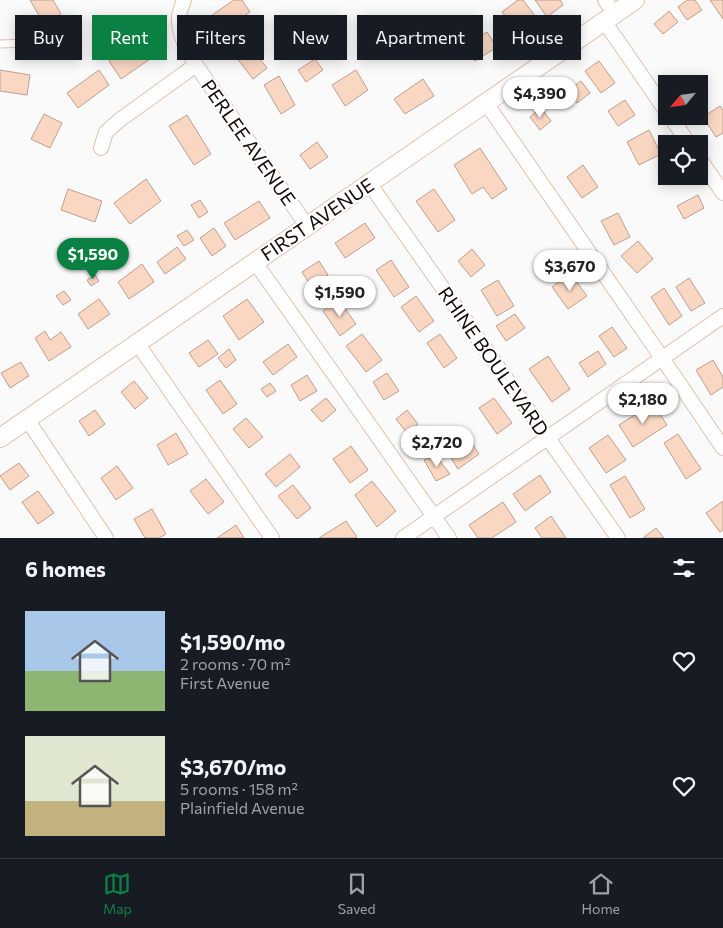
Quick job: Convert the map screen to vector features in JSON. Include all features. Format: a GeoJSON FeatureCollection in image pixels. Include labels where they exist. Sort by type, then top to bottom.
{"type":"FeatureCollection","features":[{"type":"Feature","properties":{"kind":"street","name":"PERLEE AVENUE"},"geometry":{"type":"LineString","coordinates":[[184,0],[179,14],[185,46],[196,66],[307,226]]}},
{"type":"Feature","properties":{"kind":"street","name":"FIRST AVENUE"},"geometry":{"type":"LineString","coordinates":[[0,438],[486,103],[608,12],[635,0]]}},
{"type":"Feature","properties":{"kind":"street"},"geometry":{"type":"LineString","coordinates":[[608,12],[658,97]]}},
{"type":"Feature","properties":{"kind":"street"},"geometry":{"type":"LineString","coordinates":[[101,148],[106,132],[121,119],[196,66]]}},
{"type":"Feature","properties":{"kind":"street"},"geometry":{"type":"LineString","coordinates":[[486,103],[723,448]]}},
{"type":"Feature","properties":{"kind":"street"},"geometry":{"type":"LineString","coordinates":[[708,172],[723,194]]}},
{"type":"Feature","properties":{"kind":"street","name":"RHINE BOULEVARD"},"geometry":{"type":"LineString","coordinates":[[369,183],[618,538]]}},
{"type":"Feature","properties":{"kind":"street"},"geometry":{"type":"LineString","coordinates":[[255,262],[449,538]]}},
{"type":"Feature","properties":{"kind":"street"},"geometry":{"type":"LineString","coordinates":[[403,538],[723,316]]}},
{"type":"Feature","properties":{"kind":"street"},"geometry":{"type":"LineString","coordinates":[[137,344],[272,538]]}},
{"type":"Feature","properties":{"kind":"street"},"geometry":{"type":"LineString","coordinates":[[27,419],[106,538]]}},
{"type":"Feature","properties":{"kind":"lane"},"geometry":{"type":"LineString","coordinates":[[0,44],[15,44]]}},
{"type":"Feature","properties":{"kind":"building"},"geometry":{"type":"Polygon","coordinates":[[[30,0],[53,0],[61,14],[59,15],[39,15],[30,0]]]}},
{"type":"Feature","properties":{"kind":"building"},"geometry":{"type":"Polygon","coordinates":[[[234,0],[242,0],[250,12],[246,15],[212,15],[234,0]]]}},
{"type":"Feature","properties":{"kind":"building"},"geometry":{"type":"Polygon","coordinates":[[[518,0],[523,0],[534,15],[504,15],[502,12],[518,0]]]}},
{"type":"Feature","properties":{"kind":"building"},"geometry":{"type":"Polygon","coordinates":[[[535,0],[560,0],[563,5],[550,15],[546,15],[535,0]]]}},
{"type":"Feature","properties":{"kind":"building"},"geometry":{"type":"Polygon","coordinates":[[[687,0],[695,0],[702,10],[687,20],[678,7],[687,0]]]}},
{"type":"Feature","properties":{"kind":"building"},"geometry":{"type":"Polygon","coordinates":[[[710,0],[723,0],[723,19],[710,0]]]}},
{"type":"Feature","properties":{"kind":"building"},"geometry":{"type":"Polygon","coordinates":[[[669,11],[678,22],[663,34],[654,24],[669,11]]]}},
{"type":"Feature","properties":{"kind":"building"},"geometry":{"type":"Polygon","coordinates":[[[487,32],[493,41],[493,50],[483,56],[483,34],[487,32]]]}},
{"type":"Feature","properties":{"kind":"building"},"geometry":{"type":"Polygon","coordinates":[[[110,60],[149,60],[121,79],[109,61],[110,60]]]}},
{"type":"Feature","properties":{"kind":"building"},"geometry":{"type":"Polygon","coordinates":[[[238,60],[261,60],[267,68],[253,79],[238,60]]]}},
{"type":"Feature","properties":{"kind":"building"},"geometry":{"type":"Polygon","coordinates":[[[316,60],[323,70],[306,82],[298,70],[316,60]]]}},
{"type":"Feature","properties":{"kind":"building"},"geometry":{"type":"Polygon","coordinates":[[[599,61],[615,83],[601,93],[585,71],[599,61]]]}},
{"type":"Feature","properties":{"kind":"building"},"geometry":{"type":"Polygon","coordinates":[[[0,70],[30,75],[27,95],[0,91],[0,70]]]}},
{"type":"Feature","properties":{"kind":"building"},"geometry":{"type":"Polygon","coordinates":[[[99,70],[109,85],[78,108],[67,93],[99,70]]]}},
{"type":"Feature","properties":{"kind":"building"},"geometry":{"type":"Polygon","coordinates":[[[356,70],[368,90],[345,106],[332,85],[356,70]]]}},
{"type":"Feature","properties":{"kind":"building"},"geometry":{"type":"Polygon","coordinates":[[[279,76],[295,105],[281,114],[264,85],[279,76]]]}},
{"type":"Feature","properties":{"kind":"building"},"geometry":{"type":"Polygon","coordinates":[[[423,79],[434,96],[405,114],[394,99],[423,79]]]}},
{"type":"Feature","properties":{"kind":"building"},"geometry":{"type":"Polygon","coordinates":[[[581,81],[590,93],[577,103],[568,91],[581,81]]]}},
{"type":"Feature","properties":{"kind":"building"},"geometry":{"type":"Polygon","coordinates":[[[625,100],[635,115],[618,126],[608,111],[625,100]]]}},
{"type":"Feature","properties":{"kind":"building"},"geometry":{"type":"Polygon","coordinates":[[[720,106],[723,110],[723,133],[716,137],[708,125],[708,114],[720,106]]]}},
{"type":"Feature","properties":{"kind":"building"},"geometry":{"type":"Polygon","coordinates":[[[541,108],[551,121],[540,130],[530,117],[541,108]]]}},
{"type":"Feature","properties":{"kind":"building"},"geometry":{"type":"Polygon","coordinates":[[[44,114],[62,123],[50,148],[31,139],[44,114]]]}},
{"type":"Feature","properties":{"kind":"building"},"geometry":{"type":"Polygon","coordinates":[[[187,115],[211,154],[194,165],[169,126],[187,115]]]}},
{"type":"Feature","properties":{"kind":"building"},"geometry":{"type":"Polygon","coordinates":[[[649,130],[658,148],[658,156],[639,165],[627,142],[649,130]]]}},
{"type":"Feature","properties":{"kind":"building"},"geometry":{"type":"Polygon","coordinates":[[[317,142],[328,157],[310,169],[300,155],[317,142]]]}},
{"type":"Feature","properties":{"kind":"building"},"geometry":{"type":"Polygon","coordinates":[[[480,148],[507,189],[492,199],[483,187],[472,194],[454,165],[480,148]]]}},
{"type":"Feature","properties":{"kind":"building"},"geometry":{"type":"Polygon","coordinates":[[[583,165],[598,187],[582,198],[567,177],[583,165]]]}},
{"type":"Feature","properties":{"kind":"building"},"geometry":{"type":"Polygon","coordinates":[[[146,179],[161,201],[130,224],[114,203],[146,179]]]}},
{"type":"Feature","properties":{"kind":"building"},"geometry":{"type":"Polygon","coordinates":[[[68,189],[102,201],[95,222],[61,210],[68,189]]]}},
{"type":"Feature","properties":{"kind":"building"},"geometry":{"type":"Polygon","coordinates":[[[434,189],[455,220],[438,232],[416,201],[434,189]]]}},
{"type":"Feature","properties":{"kind":"building"},"geometry":{"type":"Polygon","coordinates":[[[698,195],[704,208],[684,219],[677,206],[698,195]]]}},
{"type":"Feature","properties":{"kind":"building"},"geometry":{"type":"Polygon","coordinates":[[[200,200],[208,212],[199,218],[191,205],[200,200]]]}},
{"type":"Feature","properties":{"kind":"building"},"geometry":{"type":"Polygon","coordinates":[[[259,201],[270,218],[235,240],[224,223],[259,201]]]}},
{"type":"Feature","properties":{"kind":"building"},"geometry":{"type":"Polygon","coordinates":[[[618,213],[630,237],[614,245],[601,221],[618,213]]]}},
{"type":"Feature","properties":{"kind":"building"},"geometry":{"type":"Polygon","coordinates":[[[365,223],[375,238],[345,258],[335,243],[365,223]]]}},
{"type":"Feature","properties":{"kind":"building"},"geometry":{"type":"Polygon","coordinates":[[[214,228],[226,246],[212,256],[200,238],[214,228]]]}},
{"type":"Feature","properties":{"kind":"building"},"geometry":{"type":"Polygon","coordinates":[[[187,230],[194,240],[184,246],[177,236],[187,230]]]}},
{"type":"Feature","properties":{"kind":"building"},"geometry":{"type":"Polygon","coordinates":[[[638,241],[653,259],[637,273],[621,256],[638,241]]]}},
{"type":"Feature","properties":{"kind":"building"},"geometry":{"type":"Polygon","coordinates":[[[177,247],[186,259],[165,274],[157,262],[177,247]]]}},
{"type":"Feature","properties":{"kind":"building"},"geometry":{"type":"Polygon","coordinates":[[[472,249],[485,265],[471,277],[458,261],[472,249]]]}},
{"type":"Feature","properties":{"kind":"building"},"geometry":{"type":"Polygon","coordinates":[[[551,250],[563,268],[549,278],[537,260],[551,250]]]}},
{"type":"Feature","properties":{"kind":"building"},"geometry":{"type":"Polygon","coordinates":[[[391,260],[409,287],[394,297],[376,270],[391,260]]]}},
{"type":"Feature","properties":{"kind":"building"},"geometry":{"type":"Polygon","coordinates":[[[319,261],[328,275],[311,286],[302,272],[319,261]]]}},
{"type":"Feature","properties":{"kind":"building"},"geometry":{"type":"Polygon","coordinates":[[[142,264],[154,282],[129,299],[118,282],[142,264]]]}},
{"type":"Feature","properties":{"kind":"building"},"geometry":{"type":"Polygon","coordinates":[[[571,274],[587,296],[568,309],[552,287],[571,274]]]}},
{"type":"Feature","properties":{"kind":"building"},"geometry":{"type":"Polygon","coordinates":[[[95,275],[99,281],[91,286],[87,280],[95,275]]]}},
{"type":"Feature","properties":{"kind":"building"},"geometry":{"type":"Polygon","coordinates":[[[689,278],[705,303],[691,311],[676,287],[689,278]]]}},
{"type":"Feature","properties":{"kind":"building"},"geometry":{"type":"Polygon","coordinates":[[[498,280],[514,306],[497,316],[481,290],[498,280]]]}},
{"type":"Feature","properties":{"kind":"building"},"geometry":{"type":"Polygon","coordinates":[[[664,288],[682,316],[669,325],[651,297],[664,288]]]}},
{"type":"Feature","properties":{"kind":"building"},"geometry":{"type":"Polygon","coordinates":[[[64,291],[71,300],[63,305],[56,296],[64,291]]]}},
{"type":"Feature","properties":{"kind":"building"},"geometry":{"type":"Polygon","coordinates":[[[416,296],[434,321],[419,332],[401,307],[416,296]]]}},
{"type":"Feature","properties":{"kind":"building"},"geometry":{"type":"Polygon","coordinates":[[[99,299],[110,314],[88,329],[78,314],[99,299]]]}},
{"type":"Feature","properties":{"kind":"building"},"geometry":{"type":"Polygon","coordinates":[[[247,299],[264,322],[239,340],[223,316],[247,299]]]}},
{"type":"Feature","properties":{"kind":"building"},"geometry":{"type":"Polygon","coordinates":[[[339,300],[356,324],[340,336],[323,311],[339,300]]]}},
{"type":"Feature","properties":{"kind":"building"},"geometry":{"type":"Polygon","coordinates":[[[515,314],[525,328],[506,341],[496,326],[515,314]]]}},
{"type":"Feature","properties":{"kind":"building"},"geometry":{"type":"Polygon","coordinates":[[[612,327],[627,348],[614,357],[599,336],[612,327]]]}},
{"type":"Feature","properties":{"kind":"building"},"geometry":{"type":"Polygon","coordinates":[[[45,331],[50,340],[61,332],[71,347],[49,361],[35,338],[45,331]]]}},
{"type":"Feature","properties":{"kind":"building"},"geometry":{"type":"Polygon","coordinates":[[[362,334],[382,360],[366,372],[346,346],[362,334]]]}},
{"type":"Feature","properties":{"kind":"building"},"geometry":{"type":"Polygon","coordinates":[[[440,334],[457,358],[444,368],[427,343],[440,334]]]}},
{"type":"Feature","properties":{"kind":"building"},"geometry":{"type":"Polygon","coordinates":[[[208,340],[218,354],[199,367],[189,353],[208,340]]]}},
{"type":"Feature","properties":{"kind":"building"},"geometry":{"type":"Polygon","coordinates":[[[288,344],[297,357],[273,375],[263,362],[288,344]]]}},
{"type":"Feature","properties":{"kind":"building"},"geometry":{"type":"Polygon","coordinates":[[[229,349],[236,360],[226,368],[218,358],[229,349]]]}},
{"type":"Feature","properties":{"kind":"building"},"geometry":{"type":"Polygon","coordinates":[[[598,351],[606,364],[588,377],[579,363],[598,351]]]}},
{"type":"Feature","properties":{"kind":"building"},"geometry":{"type":"Polygon","coordinates":[[[548,356],[570,389],[552,402],[529,369],[548,356]]]}},
{"type":"Feature","properties":{"kind":"building"},"geometry":{"type":"Polygon","coordinates":[[[713,360],[723,377],[723,387],[711,395],[696,370],[713,360]]]}},
{"type":"Feature","properties":{"kind":"building"},"geometry":{"type":"Polygon","coordinates":[[[21,362],[29,376],[10,388],[1,373],[21,362]]]}},
{"type":"Feature","properties":{"kind":"building"},"geometry":{"type":"Polygon","coordinates":[[[387,373],[399,391],[384,400],[373,382],[387,373]]]}},
{"type":"Feature","properties":{"kind":"building"},"geometry":{"type":"Polygon","coordinates":[[[307,375],[317,391],[300,401],[291,385],[307,375]]]}},
{"type":"Feature","properties":{"kind":"building"},"geometry":{"type":"Polygon","coordinates":[[[220,380],[237,404],[223,414],[206,390],[220,380]]]}},
{"type":"Feature","properties":{"kind":"building"},"geometry":{"type":"Polygon","coordinates":[[[134,381],[148,398],[135,409],[121,392],[134,381]]]}},
{"type":"Feature","properties":{"kind":"building"},"geometry":{"type":"Polygon","coordinates":[[[270,383],[276,391],[267,397],[261,389],[270,383]]]}},
{"type":"Feature","properties":{"kind":"building"},"geometry":{"type":"Polygon","coordinates":[[[326,398],[336,410],[322,422],[311,410],[326,398]]]}},
{"type":"Feature","properties":{"kind":"building"},"geometry":{"type":"Polygon","coordinates":[[[494,398],[512,423],[497,434],[479,408],[494,398]]]}},
{"type":"Feature","properties":{"kind":"building"},"geometry":{"type":"Polygon","coordinates":[[[653,403],[667,425],[633,447],[619,425],[653,403]]]}},
{"type":"Feature","properties":{"kind":"building"},"geometry":{"type":"Polygon","coordinates":[[[95,410],[105,424],[89,436],[79,421],[95,410]]]}},
{"type":"Feature","properties":{"kind":"building"},"geometry":{"type":"Polygon","coordinates":[[[407,410],[418,424],[407,433],[396,419],[407,410]]]}},
{"type":"Feature","properties":{"kind":"building"},"geometry":{"type":"Polygon","coordinates":[[[246,418],[263,437],[249,448],[233,429],[246,418]]]}},
{"type":"Feature","properties":{"kind":"building"},"geometry":{"type":"Polygon","coordinates":[[[176,433],[188,454],[168,465],[157,445],[176,433]]]}},
{"type":"Feature","properties":{"kind":"building"},"geometry":{"type":"Polygon","coordinates":[[[678,434],[701,469],[686,479],[664,443],[678,434]]]}},
{"type":"Feature","properties":{"kind":"building"},"geometry":{"type":"Polygon","coordinates":[[[608,435],[626,460],[606,473],[589,448],[608,435]]]}},
{"type":"Feature","properties":{"kind":"building"},"geometry":{"type":"Polygon","coordinates":[[[471,442],[479,454],[458,469],[451,458],[471,442]]]}},
{"type":"Feature","properties":{"kind":"building"},"geometry":{"type":"Polygon","coordinates":[[[351,446],[368,470],[350,483],[333,459],[351,446]]]}},
{"type":"Feature","properties":{"kind":"building"},"geometry":{"type":"Polygon","coordinates":[[[290,454],[300,467],[276,487],[265,474],[290,454]]]}},
{"type":"Feature","properties":{"kind":"building"},"geometry":{"type":"Polygon","coordinates":[[[436,456],[450,474],[436,481],[424,460],[436,456]]]}},
{"type":"Feature","properties":{"kind":"building"},"geometry":{"type":"Polygon","coordinates":[[[19,463],[29,476],[10,490],[0,476],[19,463]]]}},
{"type":"Feature","properties":{"kind":"building"},"geometry":{"type":"Polygon","coordinates":[[[117,466],[133,488],[116,500],[101,478],[117,466]]]}},
{"type":"Feature","properties":{"kind":"building"},"geometry":{"type":"Polygon","coordinates":[[[540,475],[551,492],[525,511],[513,494],[540,475]]]}},
{"type":"Feature","properties":{"kind":"building"},"geometry":{"type":"Polygon","coordinates":[[[625,476],[645,509],[630,518],[610,485],[625,476]]]}},
{"type":"Feature","properties":{"kind":"building"},"geometry":{"type":"Polygon","coordinates":[[[206,479],[224,502],[208,514],[190,491],[206,479]]]}},
{"type":"Feature","properties":{"kind":"building"},"geometry":{"type":"Polygon","coordinates":[[[372,481],[396,511],[377,527],[355,495],[372,481]]]}},
{"type":"Feature","properties":{"kind":"building"},"geometry":{"type":"Polygon","coordinates":[[[293,485],[311,508],[297,519],[278,496],[293,485]]]}},
{"type":"Feature","properties":{"kind":"building"},"geometry":{"type":"Polygon","coordinates":[[[38,491],[54,513],[38,524],[22,502],[38,491]]]}},
{"type":"Feature","properties":{"kind":"building"},"geometry":{"type":"Polygon","coordinates":[[[723,501],[723,530],[720,532],[706,513],[723,501]]]}},
{"type":"Feature","properties":{"kind":"building"},"geometry":{"type":"Polygon","coordinates":[[[503,502],[516,522],[492,538],[478,538],[469,525],[503,502]]]}},
{"type":"Feature","properties":{"kind":"building"},"geometry":{"type":"Polygon","coordinates":[[[152,509],[166,534],[159,538],[145,538],[134,519],[152,509]]]}},
{"type":"Feature","properties":{"kind":"building"},"geometry":{"type":"Polygon","coordinates":[[[551,516],[566,538],[542,538],[535,528],[551,516]]]}},
{"type":"Feature","properties":{"kind":"building"},"geometry":{"type":"Polygon","coordinates":[[[346,521],[356,538],[319,538],[346,521]]]}},
{"type":"Feature","properties":{"kind":"building"},"geometry":{"type":"Polygon","coordinates":[[[236,525],[244,538],[217,538],[236,525]]]}},
{"type":"Feature","properties":{"kind":"building"},"geometry":{"type":"Polygon","coordinates":[[[656,528],[664,538],[643,538],[656,528]]]}}]}
